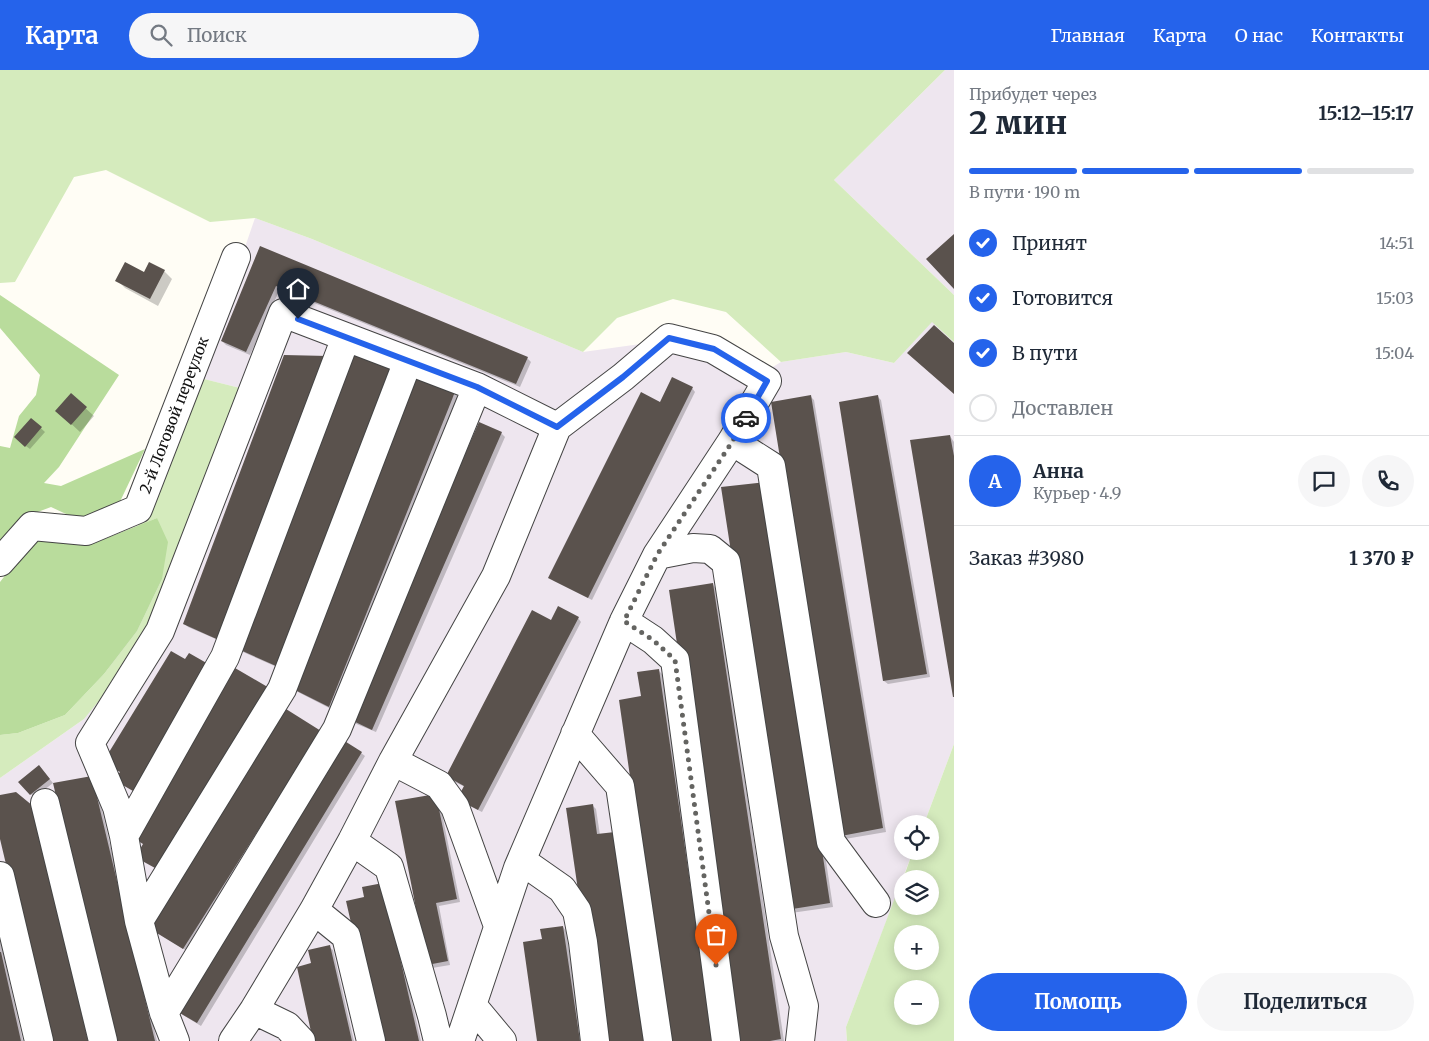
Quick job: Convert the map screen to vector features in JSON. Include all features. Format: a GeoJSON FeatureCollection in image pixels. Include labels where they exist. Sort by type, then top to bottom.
{"type":"FeatureCollection","features":[{"type":"Feature","properties":{"kind":"street","name":"2-й Логовой переулок"},"geometry":{"type":"LineString","coordinates":[[0,562],[32,526],[86,531],[138,509],[236,258]]}},
{"type":"Feature","properties":{"kind":"street"},"geometry":{"type":"LineString","coordinates":[[175,1041],[164,1013],[140,922],[117,807],[90,743],[160,631],[283,312],[477,387],[557,427]]}},
{"type":"Feature","properties":{"kind":"street"},"geometry":{"type":"LineString","coordinates":[[124,836],[225,657],[346,337]]}},
{"type":"Feature","properties":{"kind":"street"},"geometry":{"type":"LineString","coordinates":[[233,1041],[254,1010],[314,910],[393,761],[496,576],[557,427],[623,377],[669,338],[714,349],[767,381],[732,442],[657,555],[624,621],[518,868],[460,1041]]}},
{"type":"Feature","properties":{"kind":"street"},"geometry":{"type":"LineString","coordinates":[[140,922],[282,689],[408,361]]}},
{"type":"Feature","properties":{"kind":"street"},"geometry":{"type":"LineString","coordinates":[[164,1013],[337,729],[477,387]]}},
{"type":"Feature","properties":{"kind":"street"},"geometry":{"type":"LineString","coordinates":[[732,442],[772,466],[831,842],[876,902]]}},
{"type":"Feature","properties":{"kind":"street"},"geometry":{"type":"LineString","coordinates":[[657,555],[693,548],[710,549],[726,562],[784,936],[804,1006],[800,1041]]}},
{"type":"Feature","properties":{"kind":"street"},"geometry":{"type":"LineString","coordinates":[[624,621],[653,640],[675,660],[726,1041]]}},
{"type":"Feature","properties":{"kind":"street"},"geometry":{"type":"LineString","coordinates":[[575,734],[620,786],[658,1041]]}},
{"type":"Feature","properties":{"kind":"street"},"geometry":{"type":"LineString","coordinates":[[393,761],[439,785],[455,807],[498,926]]}},
{"type":"Feature","properties":{"kind":"street"},"geometry":{"type":"LineString","coordinates":[[45,803],[103,1041]]}},
{"type":"Feature","properties":{"kind":"street"},"geometry":{"type":"LineString","coordinates":[[352,841],[389,868],[438,1041]]}},
{"type":"Feature","properties":{"kind":"street"},"geometry":{"type":"LineString","coordinates":[[522,861],[562,889],[577,912],[583,942],[595,1041]]}},
{"type":"Feature","properties":{"kind":"street"},"geometry":{"type":"LineString","coordinates":[[0,876],[40,1041]]}},
{"type":"Feature","properties":{"kind":"street"},"geometry":{"type":"LineString","coordinates":[[314,910],[346,936],[370,1041]]}},
{"type":"Feature","properties":{"kind":"street"},"geometry":{"type":"LineString","coordinates":[[472,1005],[502,1041]]}},
{"type":"Feature","properties":{"kind":"street"},"geometry":{"type":"LineString","coordinates":[[254,1010],[287,1026],[301,1041]]}},
{"type":"Feature","properties":{"kind":"shaded area"},"geometry":{"type":"Polygon","coordinates":[[[945,70],[954,70],[954,295],[834,180],[945,70]]]}},
{"type":"Feature","properties":{"kind":"shaded area"},"geometry":{"type":"Polygon","coordinates":[[[255,218],[312,239],[583,352],[662,341],[748,382],[781,362],[846,352],[894,363],[932,321],[954,342],[954,744],[927,815],[894,815],[894,860],[910,860],[906,870],[894,870],[894,901],[846,1027],[847,1041],[0,1041],[0,778],[84,719],[244,389],[200,378],[255,218]]]}},
{"type":"Feature","properties":{"kind":"green space"},"geometry":{"type":"Polygon","coordinates":[[[0,70],[945,70],[834,180],[954,295],[954,342],[932,322],[894,363],[846,352],[781,362],[726,312],[673,299],[617,318],[583,352],[312,239],[255,218],[210,222],[106,170],[74,177],[15,282],[0,283],[0,70]]]}},
{"type":"Feature","properties":{"kind":"green space"},"geometry":{"type":"Polygon","coordinates":[[[0,295],[119,375],[59,467],[44,483],[61,486],[145,449],[116,510],[79,520],[51,507],[27,516],[0,540],[0,446],[10,448],[19,416],[36,395],[40,375],[0,328],[0,295]]]}},
{"type":"Feature","properties":{"kind":"green space"},"geometry":{"type":"Polygon","coordinates":[[[200,378],[244,389],[142,648],[84,719],[0,778],[0,735],[18,733],[65,715],[104,674],[137,631],[162,579],[157,518],[138,526],[200,378]]]}},
{"type":"Feature","properties":{"kind":"green space"},"geometry":{"type":"Polygon","coordinates":[[[157,518],[168,542],[162,579],[137,631],[104,674],[65,715],[18,733],[0,735],[0,582],[37,535],[97,542],[157,518]]]}},
{"type":"Feature","properties":{"kind":"green space"},"geometry":{"type":"Polygon","coordinates":[[[954,744],[954,1041],[847,1041],[846,1027],[894,900],[894,915],[939,915],[939,870],[906,870],[910,860],[939,860],[939,815],[927,815],[954,744]]]}},
{"type":"Feature","properties":{"kind":"building"},"geometry":{"type":"Polygon","coordinates":[[[954,234],[954,289],[926,259],[954,234]]]}},
{"type":"Feature","properties":{"kind":"building"},"geometry":{"type":"Polygon","coordinates":[[[260,246],[528,357],[516,384],[276,286],[246,352],[221,341],[260,246]]]}},
{"type":"Feature","properties":{"kind":"building"},"geometry":{"type":"Polygon","coordinates":[[[125,262],[144,272],[149,262],[165,270],[150,299],[115,281],[125,262]]]}},
{"type":"Feature","properties":{"kind":"building"},"geometry":{"type":"Polygon","coordinates":[[[934,325],[954,343],[954,394],[907,353],[934,325]]]}},
{"type":"Feature","properties":{"kind":"building"},"geometry":{"type":"Polygon","coordinates":[[[284,355],[328,356],[221,641],[183,624],[284,355]]]}},
{"type":"Feature","properties":{"kind":"building"},"geometry":{"type":"Polygon","coordinates":[[[353,355],[390,368],[276,666],[238,649],[353,355]]]}},
{"type":"Feature","properties":{"kind":"building"},"geometry":{"type":"Polygon","coordinates":[[[416,376],[455,392],[329,707],[293,689],[416,376]]]}},
{"type":"Feature","properties":{"kind":"building"},"geometry":{"type":"Polygon","coordinates":[[[672,377],[693,387],[588,598],[548,578],[641,392],[660,402],[672,377]]]}},
{"type":"Feature","properties":{"kind":"building"},"geometry":{"type":"Polygon","coordinates":[[[71,393],[87,407],[71,425],[55,411],[71,393]]]}},
{"type":"Feature","properties":{"kind":"building"},"geometry":{"type":"Polygon","coordinates":[[[811,395],[883,828],[841,836],[771,402],[811,395]]]}},
{"type":"Feature","properties":{"kind":"building"},"geometry":{"type":"Polygon","coordinates":[[[878,395],[927,674],[883,681],[839,402],[878,395]]]}},
{"type":"Feature","properties":{"kind":"building"},"geometry":{"type":"Polygon","coordinates":[[[31,418],[42,427],[25,447],[14,437],[31,418]]]}},
{"type":"Feature","properties":{"kind":"building"},"geometry":{"type":"Polygon","coordinates":[[[479,422],[502,432],[372,730],[349,719],[479,422]]]}},
{"type":"Feature","properties":{"kind":"building"},"geometry":{"type":"Polygon","coordinates":[[[950,435],[954,456],[954,697],[910,440],[950,435]]]}},
{"type":"Feature","properties":{"kind":"building"},"geometry":{"type":"Polygon","coordinates":[[[766,482],[830,903],[786,910],[721,487],[766,482]]]}},
{"type":"Feature","properties":{"kind":"building"},"geometry":{"type":"Polygon","coordinates":[[[713,583],[781,1039],[770,1041],[736,1041],[669,590],[713,583]]]}},
{"type":"Feature","properties":{"kind":"building"},"geometry":{"type":"Polygon","coordinates":[[[558,606],[579,617],[478,810],[457,799],[464,786],[446,776],[532,610],[551,620],[558,606]]]}},
{"type":"Feature","properties":{"kind":"building"},"geometry":{"type":"Polygon","coordinates":[[[171,651],[185,659],[189,653],[210,665],[133,791],[114,780],[120,772],[103,762],[171,651]]]}},
{"type":"Feature","properties":{"kind":"building"},"geometry":{"type":"Polygon","coordinates":[[[235,668],[271,689],[155,868],[135,857],[143,844],[130,836],[235,668]]]}},
{"type":"Feature","properties":{"kind":"building"},"geometry":{"type":"Polygon","coordinates":[[[659,669],[713,1041],[668,1041],[619,700],[641,696],[637,672],[659,669]]]}},
{"type":"Feature","properties":{"kind":"building"},"geometry":{"type":"Polygon","coordinates":[[[286,709],[321,731],[183,949],[147,927],[286,709]]]}},
{"type":"Feature","properties":{"kind":"building"},"geometry":{"type":"Polygon","coordinates":[[[343,740],[362,752],[197,1023],[178,1012],[343,740]]]}},
{"type":"Feature","properties":{"kind":"building"},"geometry":{"type":"Polygon","coordinates":[[[39,765],[50,779],[30,795],[18,782],[39,765]]]}},
{"type":"Feature","properties":{"kind":"building"},"geometry":{"type":"Polygon","coordinates":[[[92,776],[155,1041],[113,1041],[53,783],[92,776]]]}},
{"type":"Feature","properties":{"kind":"building"},"geometry":{"type":"Polygon","coordinates":[[[16,792],[33,806],[88,1041],[48,1041],[0,839],[0,795],[16,792]]]}},
{"type":"Feature","properties":{"kind":"building"},"geometry":{"type":"Polygon","coordinates":[[[436,794],[457,899],[436,903],[448,961],[427,965],[395,801],[436,794]]]}},
{"type":"Feature","properties":{"kind":"building"},"geometry":{"type":"Polygon","coordinates":[[[593,804],[597,834],[615,832],[644,1041],[600,1041],[566,808],[593,804]]]}},
{"type":"Feature","properties":{"kind":"building"},"geometry":{"type":"Polygon","coordinates":[[[383,883],[419,1041],[378,1041],[346,901],[364,897],[362,887],[383,883]]]}},
{"type":"Feature","properties":{"kind":"building"},"geometry":{"type":"Polygon","coordinates":[[[563,926],[580,1041],[537,1041],[523,942],[542,939],[540,929],[563,926]]]}},
{"type":"Feature","properties":{"kind":"building"},"geometry":{"type":"Polygon","coordinates":[[[330,945],[352,1041],[313,1041],[297,967],[311,963],[308,950],[330,945]]]}},
{"type":"Feature","properties":{"kind":"building"},"geometry":{"type":"Polygon","coordinates":[[[1,952],[21,1041],[0,1041],[1,952]]]}},
{"type":"Feature","properties":{"kind":"way so far"},"geometry":{"type":"LineString","coordinates":[[716,965],[675,660],[653,640],[624,621],[657,555],[746,418]]}},
{"type":"Feature","properties":{"kind":"route"},"geometry":{"type":"LineString","coordinates":[[298,319],[477,387],[557,427],[623,377],[669,338],[714,349],[767,381],[746,418]]}}]}
